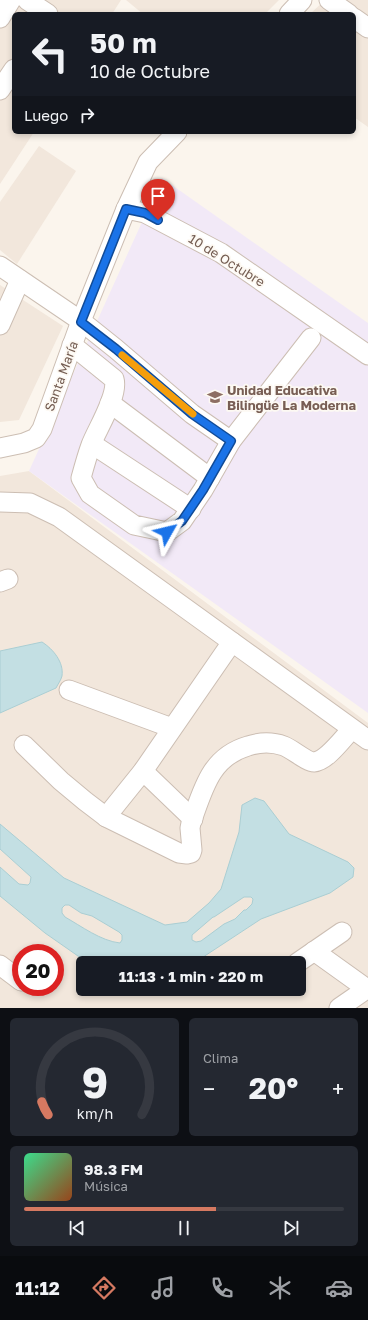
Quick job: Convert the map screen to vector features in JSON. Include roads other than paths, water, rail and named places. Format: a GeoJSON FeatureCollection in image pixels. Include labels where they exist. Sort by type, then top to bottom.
{"type":"FeatureCollection","features":[{"type":"Feature","properties":{"kind":"street"},"geometry":{"type":"LineString","coordinates":[[0,18],[12,0]]}},
{"type":"Feature","properties":{"kind":"street"},"geometry":{"type":"LineString","coordinates":[[27,0],[45,12]]}},
{"type":"Feature","properties":{"kind":"street"},"geometry":{"type":"LineString","coordinates":[[291,12],[302,0]]}},
{"type":"Feature","properties":{"kind":"street"},"geometry":{"type":"LineString","coordinates":[[329,0],[346,12]]}},
{"type":"Feature","properties":{"kind":"street"},"geometry":{"type":"LineString","coordinates":[[356,19],[368,28]]}},
{"type":"Feature","properties":{"kind":"street"},"geometry":{"type":"LineString","coordinates":[[0,90],[12,72]]}},
{"type":"Feature","properties":{"kind":"street","name":"Santa María"},"geometry":{"type":"LineString","coordinates":[[0,448],[24,443],[36,438],[42,429],[72,345],[126,209],[148,162],[175,134]]}},
{"type":"Feature","properties":{"kind":"street","name":"10 de Octubre"},"geometry":{"type":"LineString","coordinates":[[126,209],[145,213],[221,253],[368,355]]}},
{"type":"Feature","properties":{"kind":"street"},"geometry":{"type":"LineString","coordinates":[[0,266],[81,322],[116,349],[192,414],[231,441]]}},
{"type":"Feature","properties":{"kind":"street"},"geometry":{"type":"LineString","coordinates":[[0,325],[20,280]]}},
{"type":"Feature","properties":{"kind":"street"},"geometry":{"type":"LineString","coordinates":[[72,345],[114,379],[115,389],[92,444],[81,478],[90,494],[134,525],[167,532],[182,521],[191,509],[231,441],[311,338]]}},
{"type":"Feature","properties":{"kind":"street"},"geometry":{"type":"LineString","coordinates":[[110,403],[210,478]]}},
{"type":"Feature","properties":{"kind":"street"},"geometry":{"type":"LineString","coordinates":[[92,444],[191,509]]}},
{"type":"Feature","properties":{"kind":"street"},"geometry":{"type":"LineString","coordinates":[[0,502],[30,503],[59,517],[368,740]]}},
{"type":"Feature","properties":{"kind":"street"},"geometry":{"type":"LineString","coordinates":[[106,816],[143,771],[232,642]]}},
{"type":"Feature","properties":{"kind":"street"},"geometry":{"type":"LineString","coordinates":[[69,690],[172,728]]}},
{"type":"Feature","properties":{"kind":"street"},"geometry":{"type":"LineString","coordinates":[[24,745],[61,781],[106,816],[179,852],[187,854],[192,850],[190,828],[203,788],[222,760],[233,752],[253,744],[272,743],[284,746],[298,753],[308,761],[319,761],[326,757],[352,729]]}},
{"type":"Feature","properties":{"kind":"street"},"geometry":{"type":"LineString","coordinates":[[143,771],[193,819]]}},
{"type":"Feature","properties":{"kind":"street"},"geometry":{"type":"LineString","coordinates":[[306,957],[342,932]]}},
{"type":"Feature","properties":{"kind":"street"},"geometry":{"type":"LineString","coordinates":[[314,951],[368,988],[339,1008]]}},
{"type":"Feature","properties":{"kind":"street"},"geometry":{"type":"LineString","coordinates":[[0,965],[12,974]]}},
{"type":"Feature","properties":{"kind":"water"},"geometry":{"type":"Polygon","coordinates":[[[42,642],[54,652],[61,666],[62,676],[56,688],[0,713],[0,651],[42,642]]]}},
{"type":"Feature","properties":{"kind":"water"},"geometry":{"type":"Polygon","coordinates":[[[255,798],[264,801],[289,834],[348,862],[354,868],[353,877],[330,893],[261,919],[205,956],[78,956],[64,946],[64,944],[61,944],[45,933],[0,896],[0,867],[19,884],[28,885],[31,877],[0,849],[0,824],[64,878],[165,925],[187,922],[209,903],[221,889],[239,832],[242,805],[255,798]],[[244,897],[213,917],[192,935],[192,940],[196,942],[201,941],[224,924],[235,919],[252,904],[253,899],[251,897],[244,897]],[[65,905],[62,908],[62,913],[65,917],[91,933],[113,942],[120,943],[122,940],[122,935],[119,932],[92,916],[81,913],[69,905],[65,905]]]}},
{"type":"Feature","properties":{"kind":"place","name":"Unidad Educativa Bilingüe La Moderna"},"geometry":{"type":"Point","coordinates":[215,397]}}]}
